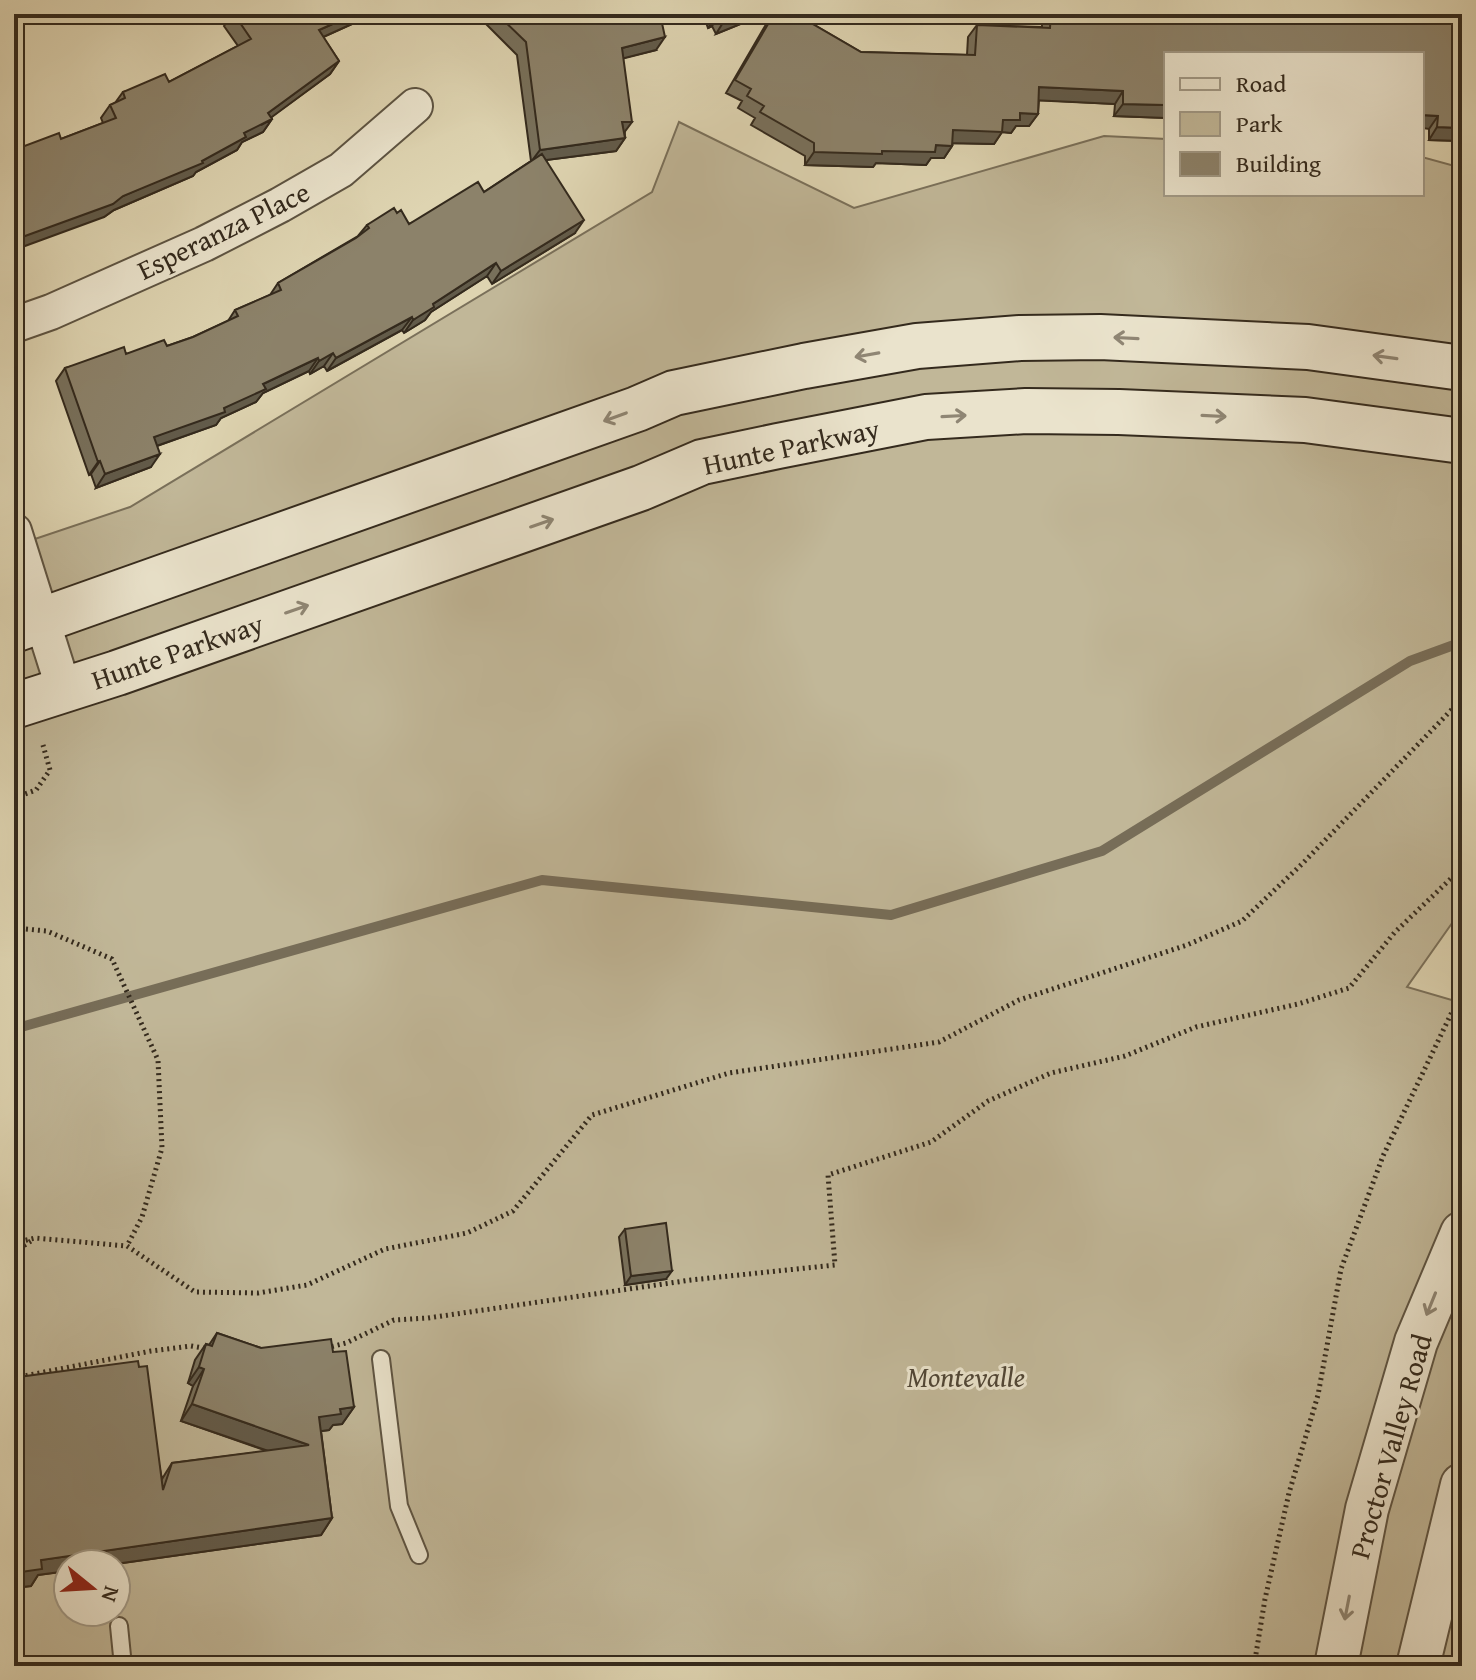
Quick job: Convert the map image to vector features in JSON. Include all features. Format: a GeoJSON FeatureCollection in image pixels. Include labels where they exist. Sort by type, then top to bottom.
{"type":"FeatureCollection","features":[{"type":"Feature","properties":{"kind":"main road"},"geometry":{"type":"LineString","coordinates":[[28,625],[622,415],[674,393],[818,363],[917,346],[1020,338],[1100,337],[1308,347],[1462,368]]}},
{"type":"Feature","properties":{"kind":"main road","name":"Hunte Parkway"},"geometry":{"type":"LineString","coordinates":[[14,706],[641,488],[702,462],[926,417],[1057,411],[1289,419],[1462,441]]}},
{"type":"Feature","properties":{"kind":"street","name":"Esperanza Place"},"geometry":{"type":"LineString","coordinates":[[14,325],[51,312],[190,250],[280,205],[341,170],[415,106]]}},
{"type":"Feature","properties":{"kind":"street"},"geometry":{"type":"LineString","coordinates":[[14,531],[28,625],[64,690]]}},
{"type":"Feature","properties":{"kind":"street","name":"Proctor Valley Road"},"geometry":{"type":"LineString","coordinates":[[1336,1666],[1367,1509],[1416,1342],[1462,1233]]}},
{"type":"Feature","properties":{"kind":"street"},"geometry":{"type":"LineString","coordinates":[[1418,1666],[1462,1485]]}},
{"type":"Feature","properties":{"kind":"lane"},"geometry":{"type":"LineString","coordinates":[[381,1359],[399,1506],[419,1555]]}},
{"type":"Feature","properties":{"kind":"lane"},"geometry":{"type":"LineString","coordinates":[[119,1628],[123,1666]]}},
{"type":"Feature","properties":{"kind":"path"},"geometry":{"type":"LineString","coordinates":[[14,1243],[35,1238],[127,1246],[195,1292],[258,1293],[307,1285],[385,1249],[467,1233],[513,1211],[592,1115],[729,1073],[939,1042],[1019,1000],[1187,945],[1242,921],[1303,863],[1462,699]]}},
{"type":"Feature","properties":{"kind":"path"},"geometry":{"type":"LineString","coordinates":[[14,798],[36,790],[50,770],[43,745]]}},
{"type":"Feature","properties":{"kind":"path"},"geometry":{"type":"LineString","coordinates":[[314,1348],[346,1343],[394,1320],[428,1318],[691,1280],[835,1265],[828,1175],[931,1142],[988,1101],[1051,1073],[1125,1056],[1196,1027],[1298,1004],[1349,988],[1395,932],[1462,868]]}},
{"type":"Feature","properties":{"kind":"path"},"geometry":{"type":"LineString","coordinates":[[14,928],[47,931],[112,959],[158,1060],[162,1148],[142,1217],[127,1246]]}},
{"type":"Feature","properties":{"kind":"path"},"geometry":{"type":"LineString","coordinates":[[1254,1666],[1265,1599],[1289,1493],[1318,1395],[1341,1269],[1383,1156],[1462,991]]}},
{"type":"Feature","properties":{"kind":"path"},"geometry":{"type":"LineString","coordinates":[[14,1012],[23,1012]]}},
{"type":"Feature","properties":{"kind":"path"},"geometry":{"type":"LineString","coordinates":[[14,1252],[35,1238]]}},
{"type":"Feature","properties":{"kind":"path"},"geometry":{"type":"LineString","coordinates":[[14,1378],[151,1351],[191,1346],[216,1350]]}},
{"type":"Feature","properties":{"kind":"green space","name":"Montevalle"},"geometry":{"type":"Polygon","coordinates":[[[679,122],[854,208],[1104,136],[1164,139],[1164,196],[1424,196],[1424,158],[1462,168],[1462,909],[1407,987],[1462,1003],[1462,1666],[14,1666],[14,546],[130,507],[652,192],[679,122]]]}},
{"type":"Feature","properties":{"kind":"building"},"geometry":{"type":"Polygon","coordinates":[[[234,14],[355,14],[319,30],[339,61],[268,113],[272,119],[244,133],[246,137],[203,163],[123,196],[113,204],[14,240],[14,141],[19,139],[22,147],[59,133],[61,139],[116,118],[110,105],[125,98],[123,92],[165,74],[169,82],[251,39],[234,14]]]}},
{"type":"Feature","properties":{"kind":"building"},"geometry":{"type":"Polygon","coordinates":[[[497,14],[660,14],[665,37],[622,48],[632,122],[622,122],[625,138],[540,150],[526,42],[497,14]]]}},
{"type":"Feature","properties":{"kind":"building"},"geometry":{"type":"Polygon","coordinates":[[[721,14],[743,14],[724,21],[721,14]]]}},
{"type":"Feature","properties":{"kind":"building"},"geometry":{"type":"Polygon","coordinates":[[[774,14],[803,14],[806,20],[861,52],[975,55],[977,25],[1050,28],[1051,14],[1416,14],[1458,15],[1458,22],[1462,23],[1462,128],[1437,127],[1438,116],[1424,115],[1424,52],[1164,52],[1164,105],[1123,104],[1123,91],[1039,87],[1038,114],[1020,113],[1020,120],[1003,120],[1002,132],[953,130],[952,146],[936,145],[935,152],[814,152],[814,143],[760,112],[764,106],[747,96],[751,89],[735,80],[774,14]]]}},
{"type":"Feature","properties":{"kind":"building"},"geometry":{"type":"Polygon","coordinates":[[[542,154],[584,220],[501,271],[496,263],[413,320],[412,317],[336,358],[333,353],[319,361],[318,358],[263,384],[266,389],[224,408],[225,412],[154,437],[160,454],[105,474],[65,368],[124,347],[126,354],[164,340],[167,346],[193,337],[238,316],[235,310],[281,290],[278,283],[356,238],[369,228],[367,225],[394,208],[397,213],[401,210],[409,224],[478,182],[484,192],[542,154]]]}},
{"type":"Feature","properties":{"kind":"building"},"geometry":{"type":"Polygon","coordinates":[[[666,1223],[672,1271],[631,1276],[625,1229],[666,1223]]]}},
{"type":"Feature","properties":{"kind":"building"},"geometry":{"type":"Polygon","coordinates":[[[217,1333],[261,1348],[331,1339],[333,1352],[346,1351],[354,1407],[340,1409],[341,1414],[319,1417],[332,1518],[124,1548],[52,1548],[52,1558],[41,1560],[42,1569],[14,1573],[14,1374],[18,1377],[138,1361],[139,1367],[147,1366],[163,1490],[172,1463],[309,1445],[192,1404],[204,1369],[199,1367],[206,1344],[212,1346],[217,1333]]]}},
{"type":"Feature","properties":{"kind":"waterway"},"geometry":{"type":"LineString","coordinates":[[14,1029],[542,880],[891,915],[1102,851],[1410,661],[1462,642]]}}]}
